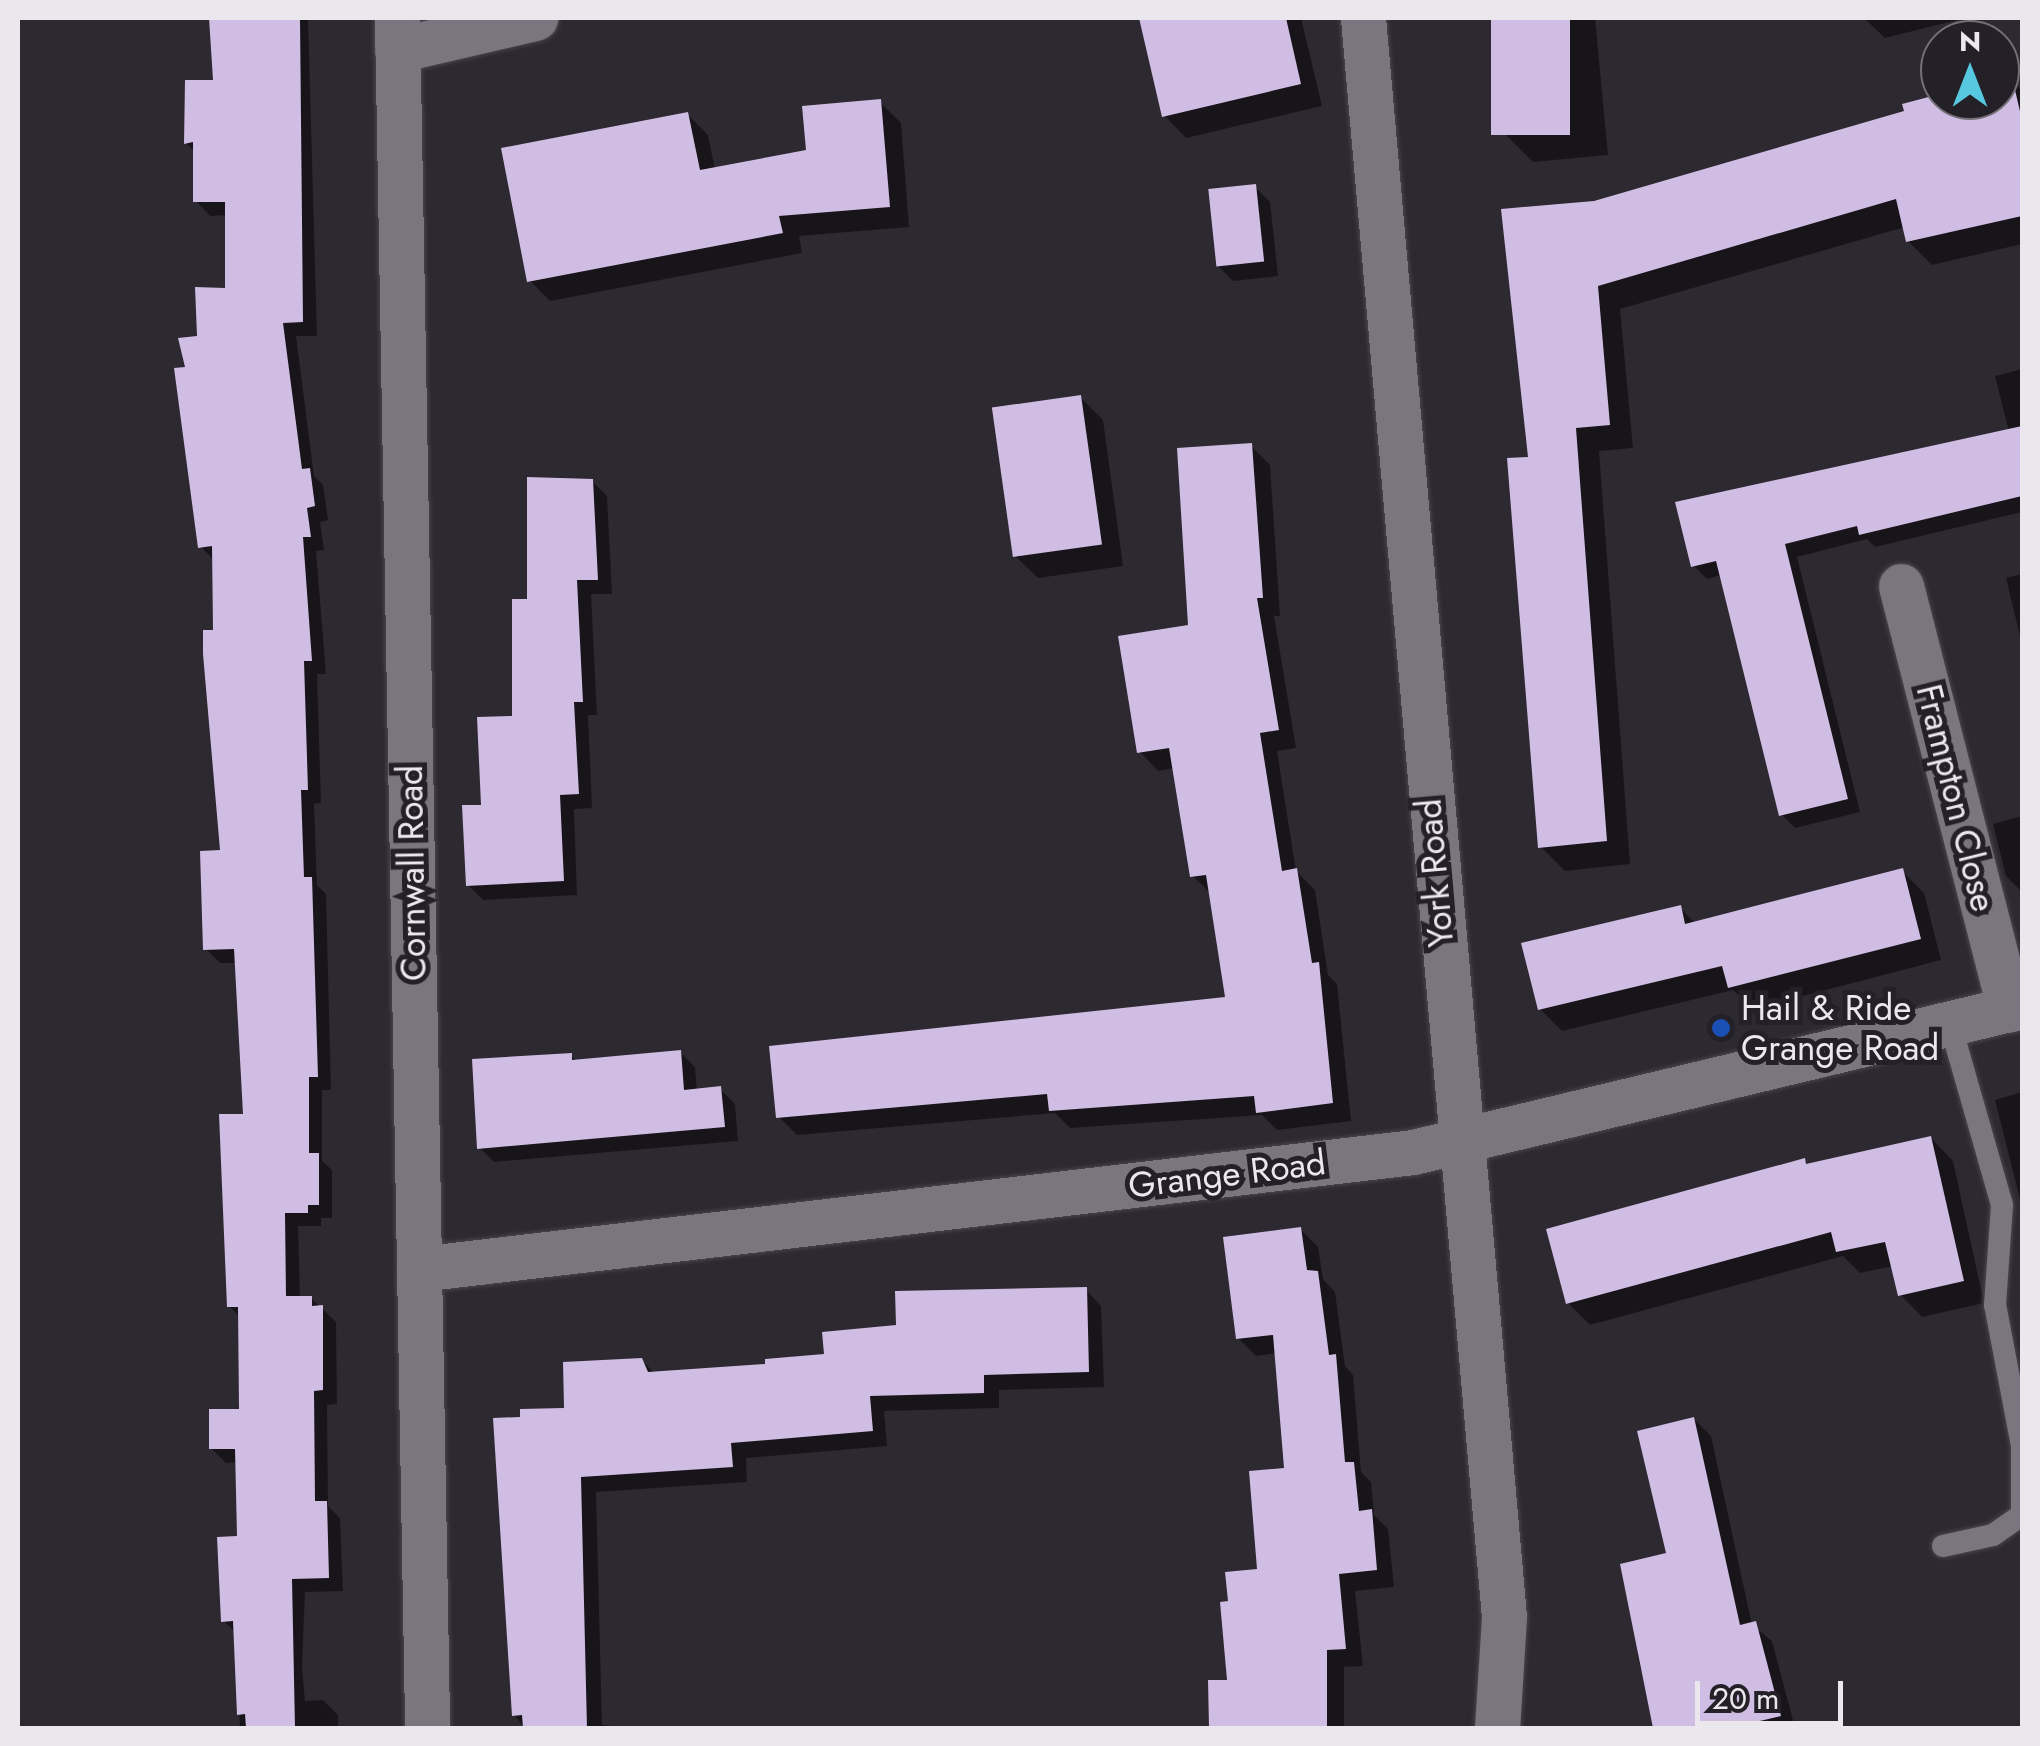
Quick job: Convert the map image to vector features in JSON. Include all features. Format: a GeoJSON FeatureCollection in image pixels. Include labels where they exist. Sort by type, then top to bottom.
{"type":"FeatureCollection","features":[{"type":"Feature","properties":{"kind":"street"},"geometry":{"type":"LineString","coordinates":[[397,34],[534,18]]}},
{"type":"Feature","properties":{"kind":"street","name":"York Road"},"geometry":{"type":"LineString","coordinates":[[1364,18],[1458,1140],[1504,1617],[1497,1728]]}},
{"type":"Feature","properties":{"kind":"street","name":"Cornwall Road"},"geometry":{"type":"LineString","coordinates":[[397,34],[427,1728]]}},
{"type":"Feature","properties":{"kind":"street","name":"Frampton Close"},"geometry":{"type":"LineString","coordinates":[[1901,586],[2016,1007]]}},
{"type":"Feature","properties":{"kind":"street","name":"Grange Road"},"geometry":{"type":"LineString","coordinates":[[420,1269],[1394,1154],[2016,1007]]}},
{"type":"Feature","properties":{"kind":"lane"},"geometry":{"type":"LineString","coordinates":[[1942,1546],[1993,1535],[2022,1514],[2022,1446],[1995,1306],[2002,1205],[1950,1024]]}},
{"type":"Feature","properties":{"kind":"building"},"geometry":{"type":"Polygon","coordinates":[[[209,18],[300,18],[303,322],[283,323],[302,469],[310,468],[315,506],[307,508],[311,537],[303,537],[312,661],[304,661],[308,790],[301,790],[304,877],[312,877],[318,1077],[309,1077],[309,1153],[319,1153],[319,1205],[308,1205],[308,1213],[285,1213],[286,1296],[312,1296],[312,1306],[323,1305],[323,1390],[314,1391],[315,1501],[327,1501],[329,1578],[292,1579],[295,1728],[246,1728],[245,1714],[237,1715],[233,1621],[221,1622],[217,1537],[237,1536],[235,1449],[209,1449],[209,1409],[239,1409],[238,1307],[227,1307],[219,1114],[243,1114],[234,949],[203,950],[200,851],[220,850],[203,654],[203,630],[213,630],[212,546],[198,548],[174,368],[185,367],[178,338],[197,336],[195,287],[225,288],[225,202],[193,202],[193,142],[184,144],[185,80],[213,80],[209,18]]]}},
{"type":"Feature","properties":{"kind":"building"},"geometry":{"type":"Polygon","coordinates":[[[1139,18],[1286,18],[1301,84],[1162,117],[1139,18]]]}},
{"type":"Feature","properties":{"kind":"building"},"geometry":{"type":"Polygon","coordinates":[[[1491,18],[1570,18],[1570,135],[1491,135],[1491,18]]]}},
{"type":"Feature","properties":{"kind":"building"},"geometry":{"type":"Polygon","coordinates":[[[881,99],[890,207],[779,216],[783,233],[527,282],[501,148],[688,112],[700,170],[806,150],[802,106],[881,99]]]}},
{"type":"Feature","properties":{"kind":"building"},"geometry":{"type":"Polygon","coordinates":[[[1920,99],[1920,120],[2020,120],[2020,111],[2022,216],[1906,242],[1896,199],[1598,286],[1610,425],[1576,428],[1607,841],[1538,848],[1507,458],[1528,457],[1501,209],[1594,201],[1904,111],[1902,104],[1920,99]]]}},
{"type":"Feature","properties":{"kind":"building"},"geometry":{"type":"Polygon","coordinates":[[[1256,184],[1264,262],[1216,267],[1208,189],[1256,184]]]}},
{"type":"Feature","properties":{"kind":"building"},"geometry":{"type":"Polygon","coordinates":[[[1081,395],[1102,545],[1013,557],[992,408],[1081,395]]]}},
{"type":"Feature","properties":{"kind":"building"},"geometry":{"type":"Polygon","coordinates":[[[2022,426],[2022,496],[1859,535],[1857,526],[1785,544],[1848,799],[1779,816],[1716,561],[1691,567],[1675,502],[2022,426]]]}},
{"type":"Feature","properties":{"kind":"building"},"geometry":{"type":"Polygon","coordinates":[[[1252,443],[1263,598],[1257,598],[1279,730],[1260,733],[1282,871],[1297,868],[1312,963],[1319,962],[1333,1103],[1256,1113],[1254,1096],[1049,1111],[1047,1094],[776,1118],[769,1046],[1225,997],[1206,875],[1190,877],[1169,748],[1137,753],[1118,636],[1188,625],[1177,448],[1252,443]]]}},
{"type":"Feature","properties":{"kind":"building"},"geometry":{"type":"Polygon","coordinates":[[[527,477],[593,479],[598,580],[577,580],[583,702],[574,702],[579,794],[560,795],[564,881],[466,886],[462,805],[481,805],[477,717],[512,716],[512,599],[527,599],[527,477]]]}},
{"type":"Feature","properties":{"kind":"building"},"geometry":{"type":"Polygon","coordinates":[[[1903,868],[1921,939],[1728,988],[1722,966],[1538,1010],[1521,943],[1681,905],[1685,924],[1903,868]]]}},
{"type":"Feature","properties":{"kind":"building"},"geometry":{"type":"Polygon","coordinates":[[[681,1050],[684,1090],[721,1086],[725,1127],[477,1149],[472,1059],[572,1053],[572,1060],[681,1050]]]}},
{"type":"Feature","properties":{"kind":"building"},"geometry":{"type":"Polygon","coordinates":[[[1931,1136],[1964,1281],[1898,1296],[1885,1242],[1836,1252],[1831,1232],[1566,1304],[1546,1229],[1805,1158],[1806,1164],[1931,1136]]]}},
{"type":"Feature","properties":{"kind":"building"},"geometry":{"type":"Polygon","coordinates":[[[1301,1227],[1307,1270],[1318,1271],[1329,1355],[1336,1354],[1345,1462],[1354,1462],[1359,1511],[1372,1509],[1377,1570],[1339,1574],[1346,1649],[1327,1650],[1327,1728],[1209,1728],[1208,1680],[1227,1680],[1220,1602],[1228,1601],[1225,1572],[1257,1569],[1249,1471],[1284,1468],[1273,1335],[1236,1339],[1223,1237],[1301,1227]]]}},
{"type":"Feature","properties":{"kind":"building"},"geometry":{"type":"Polygon","coordinates":[[[1087,1287],[1089,1372],[984,1375],[984,1393],[870,1396],[873,1431],[731,1443],[733,1467],[581,1477],[587,1728],[523,1728],[522,1715],[512,1716],[493,1418],[520,1417],[520,1409],[564,1408],[563,1362],[642,1358],[648,1372],[765,1364],[765,1359],[824,1354],[822,1332],[896,1325],[895,1291],[1087,1287]]]}},
{"type":"Feature","properties":{"kind":"building"},"geometry":{"type":"Polygon","coordinates":[[[1694,1417],[1740,1625],[1756,1621],[1781,1716],[1730,1728],[1653,1728],[1620,1564],[1666,1553],[1637,1431],[1694,1417]]]}},
{"type":"Feature","properties":{"kind":"place","name":"Hail & Ride Grange Road"},"geometry":{"type":"Point","coordinates":[1721,1028]}}]}
